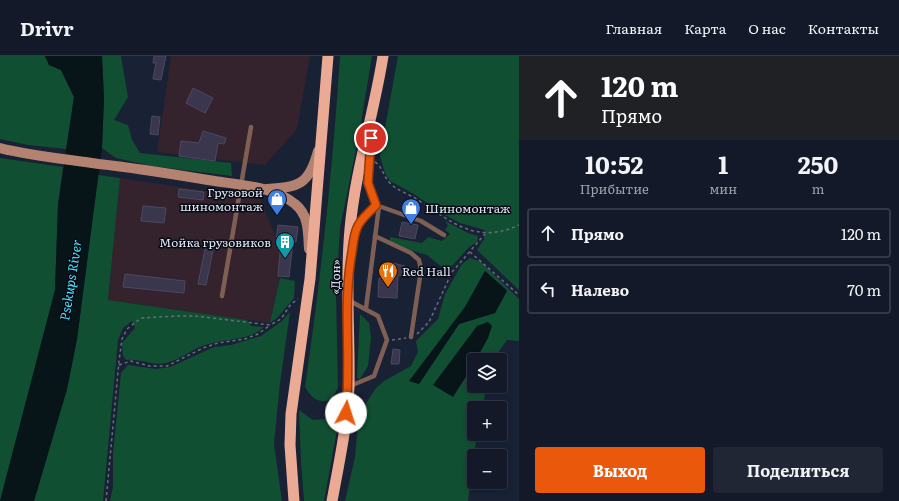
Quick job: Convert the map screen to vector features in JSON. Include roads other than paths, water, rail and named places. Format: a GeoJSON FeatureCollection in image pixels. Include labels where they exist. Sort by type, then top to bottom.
{"type":"FeatureCollection","features":[{"type":"Feature","properties":{"kind":"highway","name":"«Дон»"},"geometry":{"type":"LineString","coordinates":[[294,501],[290,445],[291,414],[310,279],[324,127],[328,56]]}},
{"type":"Feature","properties":{"kind":"highway","name":"«Дон»"},"geometry":{"type":"LineString","coordinates":[[332,501],[344,439],[348,387],[348,276],[350,229],[383,56]]}},
{"type":"Feature","properties":{"kind":"main road"},"geometry":{"type":"LineString","coordinates":[[0,148],[19,153],[127,167],[263,189],[293,186],[307,179],[311,173],[316,158],[324,127]]}},
{"type":"Feature","properties":{"kind":"main road"},"geometry":{"type":"LineString","coordinates":[[263,189],[294,204],[304,216],[308,227],[310,279]]}},
{"type":"Feature","properties":{"kind":"lane"},"geometry":{"type":"LineString","coordinates":[[366,308],[378,205],[368,183],[373,111]]}},
{"type":"Feature","properties":{"kind":"lane"},"geometry":{"type":"LineString","coordinates":[[222,296],[252,127]]}},
{"type":"Feature","properties":{"kind":"lane"},"geometry":{"type":"LineString","coordinates":[[348,276],[357,227],[360,222],[378,205]]}},
{"type":"Feature","properties":{"kind":"lane"},"geometry":{"type":"LineString","coordinates":[[378,205],[421,221],[444,235]]}},
{"type":"Feature","properties":{"kind":"lane"},"geometry":{"type":"LineString","coordinates":[[375,236],[411,253],[419,260],[421,270],[411,337]]}},
{"type":"Feature","properties":{"kind":"lane"},"geometry":{"type":"LineString","coordinates":[[348,300],[366,308],[378,316],[386,340],[374,376],[348,387]]}},
{"type":"Feature","properties":{"kind":"water","name":"Psekups River"},"geometry":{"type":"Polygon","coordinates":[[[45,56],[102,56],[104,98],[102,148],[77,339],[67,389],[34,501],[0,501],[55,290],[58,205],[74,97],[61,70],[49,65],[45,56]]]}},
{"type":"Feature","properties":{"kind":"water"},"geometry":{"type":"Polygon","coordinates":[[[485,271],[507,291],[495,313],[459,324],[419,384],[409,381],[465,307],[485,271]]]}},
{"type":"Feature","properties":{"kind":"water"},"geometry":{"type":"Polygon","coordinates":[[[488,322],[492,326],[488,338],[480,353],[467,353],[467,375],[453,397],[433,385],[477,326],[488,322]]]}},
{"type":"Feature","properties":{"kind":"place","name":"Грузовой шиномонтаж"},"geometry":{"type":"Point","coordinates":[277,216]}},
{"type":"Feature","properties":{"kind":"place","name":"Шиномонтаж"},"geometry":{"type":"Point","coordinates":[411,225]}},
{"type":"Feature","properties":{"kind":"place","name":"Мойка грузовиков"},"geometry":{"type":"Point","coordinates":[285,259]}},
{"type":"Feature","properties":{"kind":"place","name":"Red Hall"},"geometry":{"type":"Point","coordinates":[388,288]}}]}
